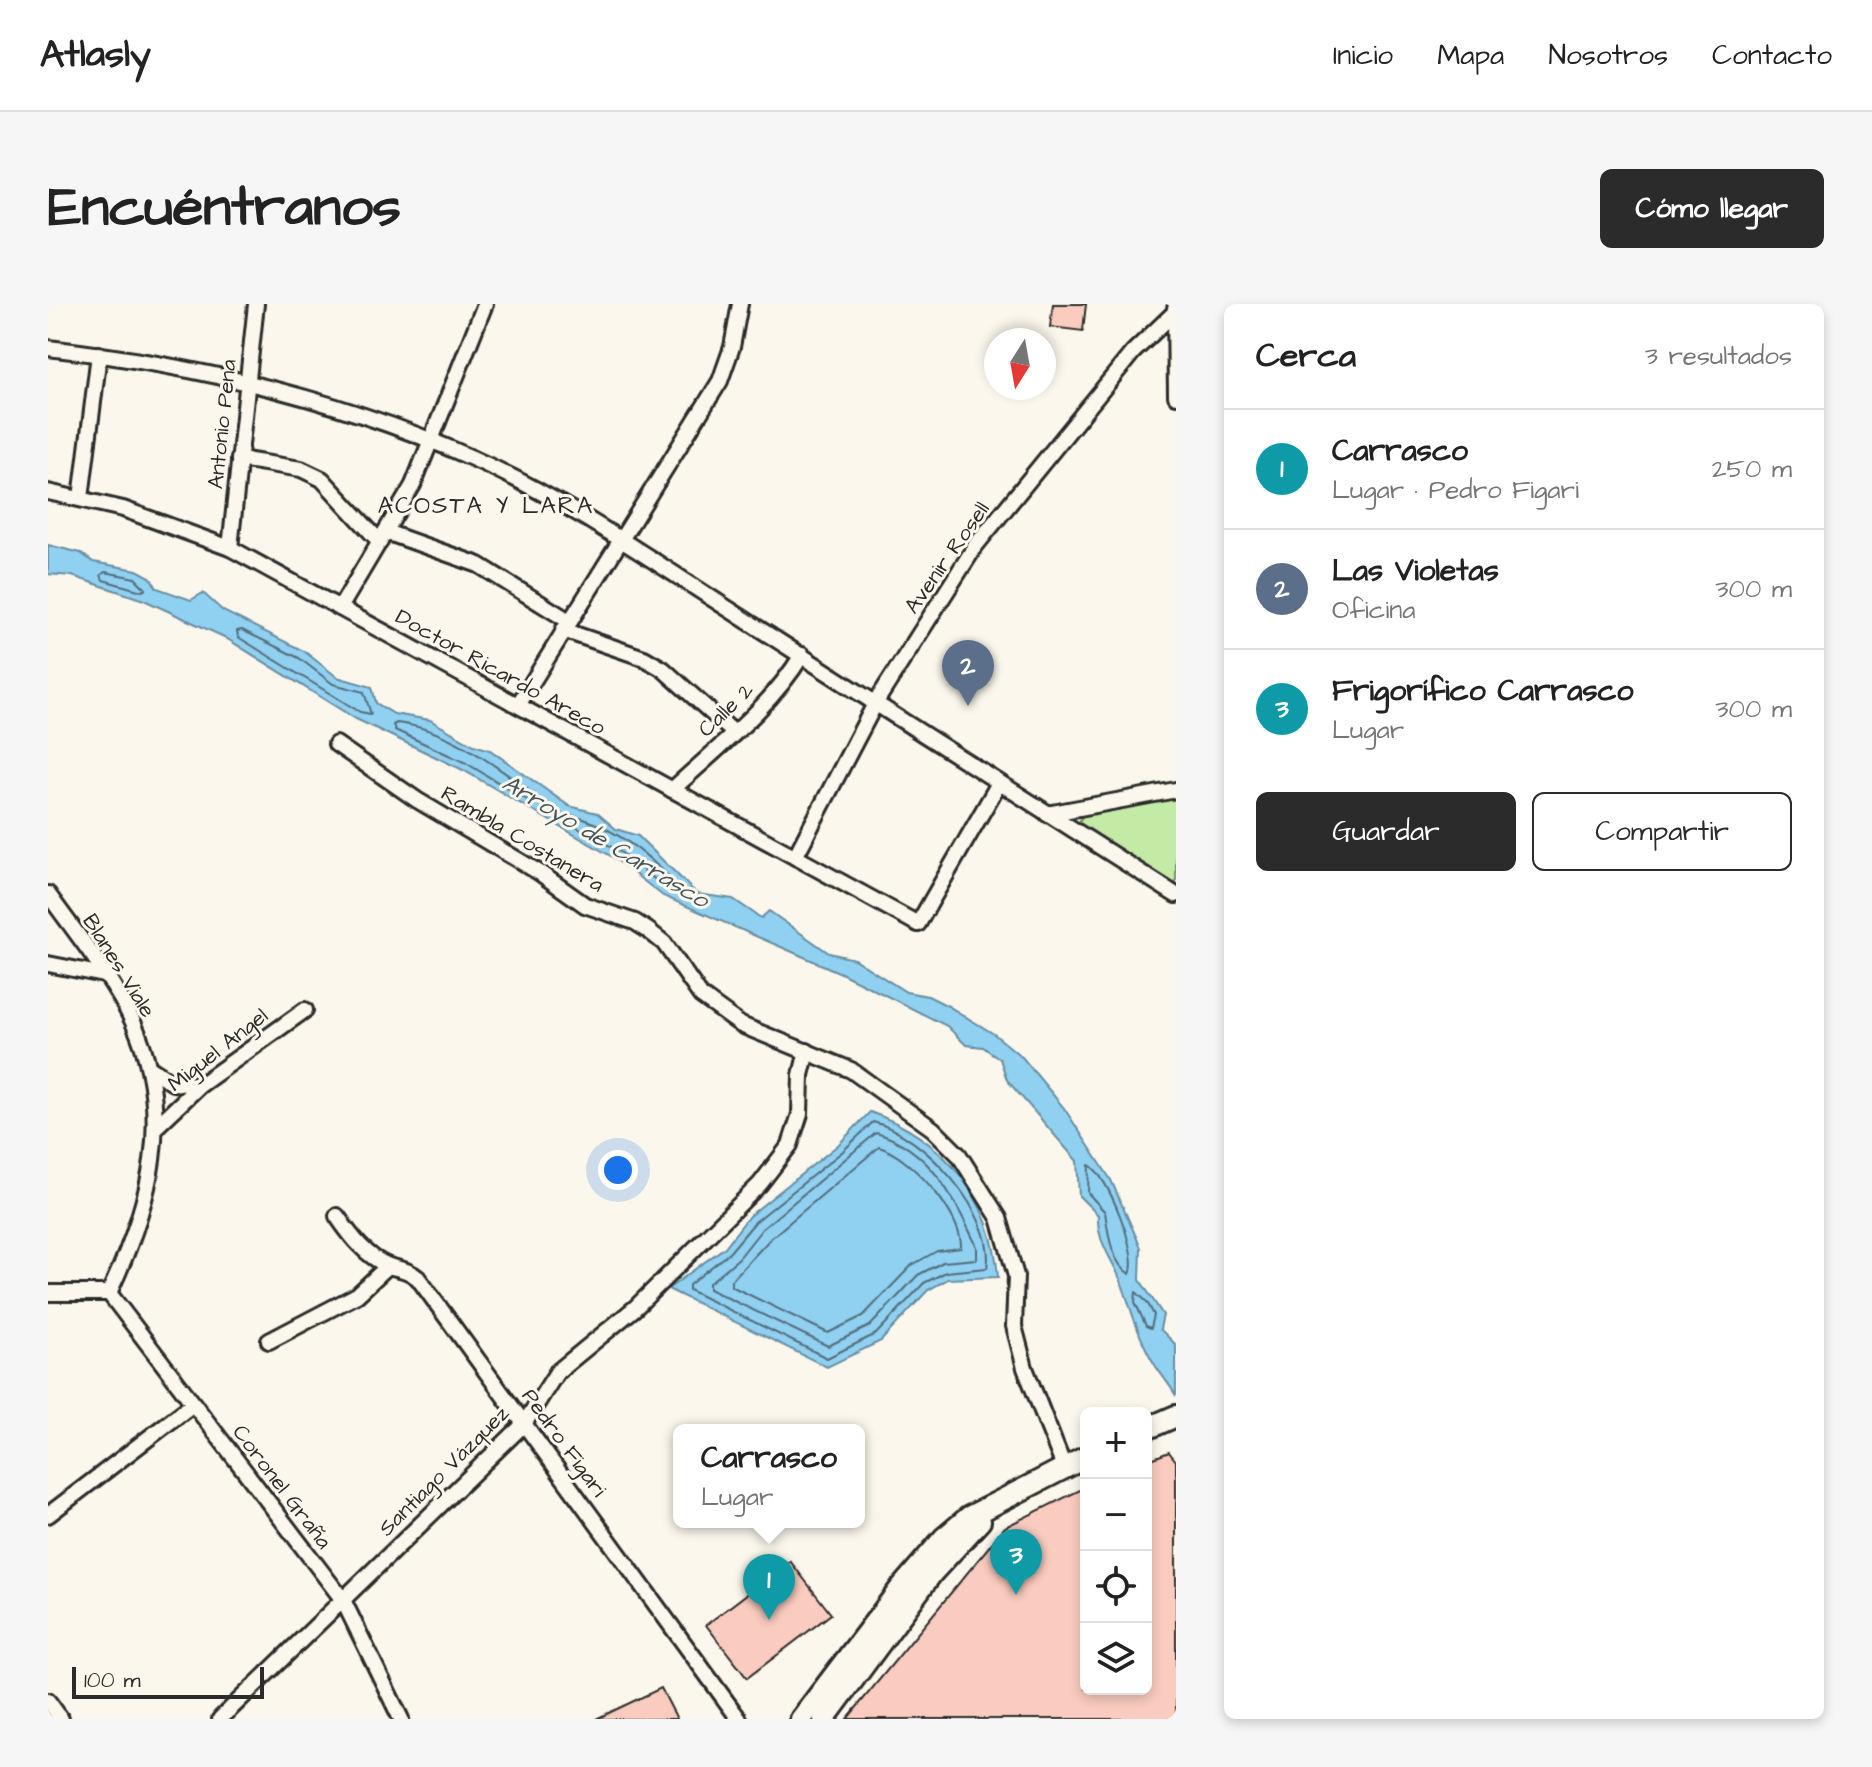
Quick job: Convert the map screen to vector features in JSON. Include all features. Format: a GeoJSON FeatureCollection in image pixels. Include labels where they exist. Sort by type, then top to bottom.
{"type":"FeatureCollection","features":[{"type":"Feature","properties":{"kind":"main road"},"geometry":{"type":"LineString","coordinates":[[1152,1426],[1176,1416]]}},
{"type":"Feature","properties":{"kind":"main road"},"geometry":{"type":"LineString","coordinates":[[824,1719],[932,1573],[986,1511],[1013,1492],[1080,1460]]}},
{"type":"Feature","properties":{"kind":"main road"},"geometry":{"type":"LineString","coordinates":[[801,1719],[919,1564],[969,1517],[986,1511]]}},
{"type":"Feature","properties":{"kind":"street","name":"Antonio Pena"},"geometry":{"type":"LineString","coordinates":[[230,548],[256,304]]}},
{"type":"Feature","properties":{"kind":"street"},"geometry":{"type":"LineString","coordinates":[[340,608],[383,537],[433,442],[485,304]]}},
{"type":"Feature","properties":{"kind":"street"},"geometry":{"type":"LineString","coordinates":[[518,705],[618,540],[626,534],[720,381],[732,347],[740,304]]}},
{"type":"Feature","properties":{"kind":"street"},"geometry":{"type":"LineString","coordinates":[[1175,304],[1176,396]]}},
{"type":"Feature","properties":{"kind":"street","name":"Avenir Rosell"},"geometry":{"type":"LineString","coordinates":[[795,857],[876,702],[976,545],[1133,352],[1175,312]]}},
{"type":"Feature","properties":{"kind":"street"},"geometry":{"type":"LineString","coordinates":[[48,348],[99,354],[248,382],[368,418],[510,476],[802,655],[1176,895]]}},
{"type":"Feature","properties":{"kind":"street"},"geometry":{"type":"LineString","coordinates":[[81,498],[99,354]]}},
{"type":"Feature","properties":{"kind":"street"},"geometry":{"type":"LineString","coordinates":[[239,459],[301,469],[322,479],[383,537],[479,565],[566,626],[663,669],[733,732]]}},
{"type":"Feature","properties":{"kind":"street","name":"Doctor Ricardo Areco"},"geometry":{"type":"LineString","coordinates":[[48,492],[153,518],[230,548],[918,924],[999,783]]}},
{"type":"Feature","properties":{"kind":"street","name":"Calle 2"},"geometry":{"type":"LineString","coordinates":[[672,790],[780,686],[802,655]]}},
{"type":"Feature","properties":{"kind":"street","name":"Rambla Costanera"},"geometry":{"type":"LineString","coordinates":[[336,744],[417,800],[540,873],[585,905],[635,922],[649,931],[664,943],[701,996],[741,1025],[851,1070],[933,1129],[959,1155],[999,1218],[1016,1276],[1014,1326],[1025,1368],[1064,1467]]}},
{"type":"Feature","properties":{"kind":"street"},"geometry":{"type":"LineString","coordinates":[[1047,814],[1176,790]]}},
{"type":"Feature","properties":{"kind":"street","name":"Blanes Viale"},"geometry":{"type":"LineString","coordinates":[[48,894],[53,914],[104,975],[132,1020],[151,1069],[158,1125],[142,1204],[109,1293]]}},
{"type":"Feature","properties":{"kind":"street"},"geometry":{"type":"LineString","coordinates":[[48,964],[104,975]]}},
{"type":"Feature","properties":{"kind":"street","name":"Miguel Angel"},"geometry":{"type":"LineString","coordinates":[[158,1125],[200,1085],[305,1010]]}},
{"type":"Feature","properties":{"kind":"street","name":"Santiago Vázquez"},"geometry":{"type":"LineString","coordinates":[[220,1719],[524,1424],[557,1372],[635,1308],[760,1184],[790,1145],[800,1114],[801,1075],[807,1051]]}},
{"type":"Feature","properties":{"kind":"street"},"geometry":{"type":"LineString","coordinates":[[151,1069],[173,1083],[200,1085]]}},
{"type":"Feature","properties":{"kind":"street","name":"Pedro Figari"},"geometry":{"type":"LineString","coordinates":[[337,1216],[354,1241],[388,1266],[406,1268],[418,1278],[739,1719]]}},
{"type":"Feature","properties":{"kind":"street"},"geometry":{"type":"LineString","coordinates":[[269,1341],[357,1295],[388,1266]]}},
{"type":"Feature","properties":{"kind":"street"},"geometry":{"type":"LineString","coordinates":[[48,1293],[109,1293]]}},
{"type":"Feature","properties":{"kind":"street","name":"Coronel Graña"},"geometry":{"type":"LineString","coordinates":[[109,1293],[343,1600],[401,1719]]}},
{"type":"Feature","properties":{"kind":"street"},"geometry":{"type":"LineString","coordinates":[[48,1515],[193,1404]]}},
{"type":"Feature","properties":{"kind":"street"},"geometry":{"type":"LineString","coordinates":[[48,1701],[61,1719]]}},
{"type":"Feature","properties":{"kind":"green space"},"geometry":{"type":"Polygon","coordinates":[[[1176,795],[1176,890],[1078,824],[1084,813],[1176,795]]]}},
{"type":"Feature","properties":{"kind":"water","name":"Arroyo de Carrasco"},"geometry":{"type":"Polygon","coordinates":[[[48,545],[81,553],[93,562],[137,570],[150,577],[157,588],[191,600],[203,593],[223,611],[304,651],[337,677],[372,687],[376,703],[394,714],[430,720],[474,745],[490,750],[569,806],[597,813],[616,829],[638,836],[697,894],[733,899],[761,918],[769,911],[829,953],[854,959],[906,992],[928,996],[994,1034],[1022,1057],[1064,1108],[1111,1180],[1141,1248],[1140,1280],[1163,1315],[1160,1329],[1176,1345],[1176,1396],[1144,1346],[1119,1275],[1103,1243],[1098,1215],[1079,1196],[1077,1161],[1007,1080],[1000,1059],[983,1047],[966,1045],[947,1026],[841,973],[663,896],[614,858],[463,770],[356,719],[224,637],[144,600],[72,576],[48,574],[48,545]]]}},
{"type":"Feature","properties":{"kind":"water"},"geometry":{"type":"Polygon","coordinates":[[[870,1112],[920,1138],[960,1175],[986,1222],[998,1277],[948,1279],[928,1290],[881,1341],[827,1367],[668,1289],[725,1247],[749,1216],[838,1145],[870,1112]]]}},
{"type":"Feature","properties":{"kind":"building"},"geometry":{"type":"Polygon","coordinates":[[[1053,304],[1086,304],[1083,331],[1050,327],[1053,304]]]}},
{"type":"Feature","properties":{"kind":"building"},"geometry":{"type":"Polygon","coordinates":[[[1169,1452],[1176,1461],[1176,1719],[847,1719],[1005,1527],[1080,1490],[1080,1695],[1152,1695],[1152,1459],[1169,1452]]]}},
{"type":"Feature","properties":{"kind":"building"},"geometry":{"type":"Polygon","coordinates":[[[790,1561],[831,1614],[747,1678],[706,1625],[790,1561]]]}},
{"type":"Feature","properties":{"kind":"building"},"geometry":{"type":"Polygon","coordinates":[[[661,1688],[677,1719],[596,1719],[661,1688]]]}},
{"type":"Feature","properties":{"kind":"place","name":"Las Violetas"},"geometry":{"type":"Point","coordinates":[968,706]}},
{"type":"Feature","properties":{"kind":"place","name":"Frigorífico Carrasco"},"geometry":{"type":"Point","coordinates":[1016,1595]}},
{"type":"Feature","properties":{"kind":"place","name":"Carrasco"},"geometry":{"type":"Point","coordinates":[769,1620]}},
{"type":"Feature","properties":{"kind":"district","name":"ACOSTA Y LARA"},"geometry":{"type":"Point","coordinates":[486,505]}}]}
